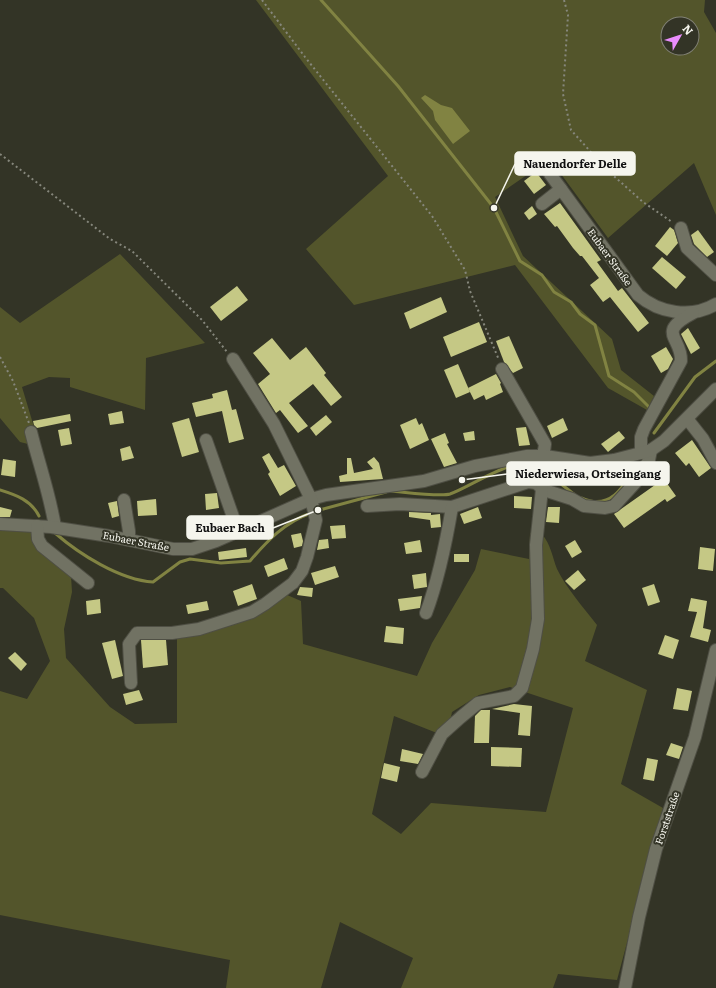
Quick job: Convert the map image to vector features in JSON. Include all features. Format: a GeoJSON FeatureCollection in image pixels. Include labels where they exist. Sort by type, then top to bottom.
{"type":"FeatureCollection","features":[{"type":"Feature","properties":{"kind":"street","name":"Eubaer Straße"},"geometry":{"type":"LineString","coordinates":[[550,174],[638,295],[650,304],[663,310],[693,313]]}},
{"type":"Feature","properties":{"kind":"street"},"geometry":{"type":"LineString","coordinates":[[542,204],[561,190]]}},
{"type":"Feature","properties":{"kind":"street"},"geometry":{"type":"LineString","coordinates":[[681,228],[687,248],[716,275]]}},
{"type":"Feature","properties":{"kind":"street","name":"Eubaer Straße"},"geometry":{"type":"LineString","coordinates":[[367,506],[400,504],[452,507],[528,482],[572,499],[584,506],[605,508],[614,506],[635,483],[649,460],[641,437],[681,361],[680,352],[672,335],[672,331],[684,318],[693,313],[706,310],[716,304]]}},
{"type":"Feature","properties":{"kind":"street"},"geometry":{"type":"LineString","coordinates":[[131,683],[129,644],[137,633],[172,633],[199,629],[252,612],[265,604],[293,582],[302,571],[313,540],[313,507],[274,424],[233,359]]}},
{"type":"Feature","properties":{"kind":"street"},"geometry":{"type":"LineString","coordinates":[[422,772],[442,734],[461,717],[478,703],[514,696],[522,688],[533,649],[538,619],[536,545],[539,486],[541,463],[545,444],[502,369]]}},
{"type":"Feature","properties":{"kind":"street","name":"Eubaer Straße"},"geometry":{"type":"LineString","coordinates":[[0,524],[55,527],[173,549],[192,549],[216,541],[238,531],[313,507],[326,495],[375,486],[424,481],[475,466],[527,456],[541,463],[590,463],[614,460],[646,451],[664,441],[714,397]]}},
{"type":"Feature","properties":{"kind":"street"},"geometry":{"type":"LineString","coordinates":[[688,420],[703,439],[716,463]]}},
{"type":"Feature","properties":{"kind":"street"},"geometry":{"type":"LineString","coordinates":[[32,432],[40,468],[52,506],[55,527]]}},
{"type":"Feature","properties":{"kind":"street"},"geometry":{"type":"LineString","coordinates":[[206,440],[238,531]]}},
{"type":"Feature","properties":{"kind":"street"},"geometry":{"type":"LineString","coordinates":[[124,500],[129,530],[129,540]]}},
{"type":"Feature","properties":{"kind":"street"},"geometry":{"type":"LineString","coordinates":[[426,613],[440,569],[452,507]]}},
{"type":"Feature","properties":{"kind":"street"},"geometry":{"type":"LineString","coordinates":[[36,526],[38,539],[42,546],[88,583]]}},
{"type":"Feature","properties":{"kind":"street","name":"Forststraße"},"geometry":{"type":"LineString","coordinates":[[625,988],[656,849],[695,737],[716,650]]}},
{"type":"Feature","properties":{"kind":"path"},"geometry":{"type":"LineString","coordinates":[[262,0],[306,58],[432,216],[465,270],[470,291],[502,369]]}},
{"type":"Feature","properties":{"kind":"path"},"geometry":{"type":"LineString","coordinates":[[564,0],[568,15],[563,94],[571,130],[607,170],[642,202],[681,228]]}},
{"type":"Feature","properties":{"kind":"path"},"geometry":{"type":"LineString","coordinates":[[0,154],[110,239],[132,251],[202,320],[233,359]]}},
{"type":"Feature","properties":{"kind":"path"},"geometry":{"type":"LineString","coordinates":[[0,357],[13,381],[32,432]]}},
{"type":"Feature","properties":{"kind":"shaded area"},"geometry":{"type":"Polygon","coordinates":[[[256,0],[705,0],[704,12],[716,33],[716,215],[694,163],[608,238],[550,159],[495,197],[523,256],[612,339],[621,370],[654,396],[647,410],[608,388],[515,265],[354,305],[306,249],[388,176],[256,0]]]}},
{"type":"Feature","properties":{"kind":"shaded area"},"geometry":{"type":"Polygon","coordinates":[[[425,95],[441,105],[452,108],[470,131],[453,144],[435,120],[433,111],[421,98],[425,95]]]}},
{"type":"Feature","properties":{"kind":"shaded area"},"geometry":{"type":"Polygon","coordinates":[[[120,254],[205,343],[146,358],[145,410],[70,387],[70,378],[49,377],[22,387],[40,447],[20,442],[0,418],[0,307],[20,323],[120,254]]]}},
{"type":"Feature","properties":{"kind":"shaded area"},"geometry":{"type":"Polygon","coordinates":[[[0,518],[21,522],[49,545],[71,576],[72,592],[64,629],[66,658],[110,707],[135,724],[177,723],[177,628],[230,614],[255,604],[278,591],[301,601],[303,644],[417,676],[432,643],[475,570],[481,549],[529,559],[530,533],[542,534],[549,546],[561,576],[597,625],[585,661],[647,690],[621,784],[663,808],[617,980],[558,974],[553,988],[401,988],[413,958],[340,922],[321,988],[226,988],[230,960],[0,915],[0,691],[27,699],[50,661],[34,618],[3,588],[0,588],[0,518]],[[510,687],[479,695],[452,712],[447,737],[394,716],[372,814],[401,834],[431,803],[546,812],[573,708],[510,687]]]}},
{"type":"Feature","properties":{"kind":"building"},"geometry":{"type":"Polygon","coordinates":[[[536,172],[546,185],[534,194],[524,181],[536,172]]]}},
{"type":"Feature","properties":{"kind":"building"},"geometry":{"type":"Polygon","coordinates":[[[560,203],[601,260],[597,262],[618,291],[622,288],[649,323],[638,332],[610,297],[603,302],[590,285],[599,278],[582,256],[580,256],[573,248],[557,226],[555,227],[544,214],[560,203]]]}},
{"type":"Feature","properties":{"kind":"building"},"geometry":{"type":"Polygon","coordinates":[[[532,206],[537,214],[529,220],[524,213],[532,206]]]}},
{"type":"Feature","properties":{"kind":"building"},"geometry":{"type":"Polygon","coordinates":[[[670,227],[674,230],[678,243],[667,256],[655,246],[670,227]]]}},
{"type":"Feature","properties":{"kind":"building"},"geometry":{"type":"Polygon","coordinates":[[[698,230],[714,252],[707,257],[694,244],[691,235],[698,230]]]}},
{"type":"Feature","properties":{"kind":"building"},"geometry":{"type":"Polygon","coordinates":[[[662,257],[686,277],[676,289],[652,268],[662,257]]]}},
{"type":"Feature","properties":{"kind":"building"},"geometry":{"type":"Polygon","coordinates":[[[237,286],[248,300],[221,321],[210,307],[237,286]]]}},
{"type":"Feature","properties":{"kind":"building"},"geometry":{"type":"Polygon","coordinates":[[[441,297],[447,312],[410,329],[404,313],[441,297]]]}},
{"type":"Feature","properties":{"kind":"building"},"geometry":{"type":"Polygon","coordinates":[[[479,322],[487,342],[451,357],[443,337],[479,322]]]}},
{"type":"Feature","properties":{"kind":"building"},"geometry":{"type":"Polygon","coordinates":[[[688,328],[700,348],[691,354],[681,334],[688,328]]]}},
{"type":"Feature","properties":{"kind":"building"},"geometry":{"type":"Polygon","coordinates":[[[509,336],[523,368],[513,373],[504,362],[496,341],[509,336]]]}},
{"type":"Feature","properties":{"kind":"building"},"geometry":{"type":"Polygon","coordinates":[[[272,338],[290,360],[306,347],[326,373],[324,375],[342,397],[331,406],[313,384],[289,403],[308,426],[298,433],[280,410],[276,413],[258,384],[270,374],[253,353],[272,338]]]}},
{"type":"Feature","properties":{"kind":"building"},"geometry":{"type":"Polygon","coordinates":[[[666,347],[673,359],[668,369],[661,373],[651,356],[666,347]]]}},
{"type":"Feature","properties":{"kind":"building"},"geometry":{"type":"Polygon","coordinates":[[[458,364],[470,392],[456,398],[444,370],[458,364]]]}},
{"type":"Feature","properties":{"kind":"building"},"geometry":{"type":"Polygon","coordinates":[[[496,374],[501,383],[503,392],[486,400],[484,395],[474,400],[468,388],[496,374]]]}},
{"type":"Feature","properties":{"kind":"building"},"geometry":{"type":"Polygon","coordinates":[[[227,390],[232,410],[236,409],[244,439],[229,443],[222,411],[196,417],[192,403],[213,398],[212,394],[227,390]]]}},
{"type":"Feature","properties":{"kind":"building"},"geometry":{"type":"Polygon","coordinates":[[[122,411],[124,423],[110,425],[108,414],[122,411]]]}},
{"type":"Feature","properties":{"kind":"building"},"geometry":{"type":"Polygon","coordinates":[[[70,414],[71,421],[37,428],[33,421],[70,414]]]}},
{"type":"Feature","properties":{"kind":"building"},"geometry":{"type":"Polygon","coordinates":[[[326,415],[332,422],[316,436],[310,428],[326,415]]]}},
{"type":"Feature","properties":{"kind":"building"},"geometry":{"type":"Polygon","coordinates":[[[189,418],[199,452],[182,457],[172,423],[189,418]]]}},
{"type":"Feature","properties":{"kind":"building"},"geometry":{"type":"Polygon","coordinates":[[[416,418],[419,425],[422,423],[429,440],[410,449],[400,425],[416,418]]]}},
{"type":"Feature","properties":{"kind":"building"},"geometry":{"type":"Polygon","coordinates":[[[563,418],[568,430],[552,438],[547,426],[563,418]]]}},
{"type":"Feature","properties":{"kind":"building"},"geometry":{"type":"Polygon","coordinates":[[[526,427],[530,445],[519,446],[516,428],[526,427]]]}},
{"type":"Feature","properties":{"kind":"building"},"geometry":{"type":"Polygon","coordinates":[[[69,428],[72,444],[61,446],[58,430],[69,428]]]}},
{"type":"Feature","properties":{"kind":"building"},"geometry":{"type":"Polygon","coordinates":[[[474,431],[475,440],[465,441],[463,433],[474,431]]]}},
{"type":"Feature","properties":{"kind":"building"},"geometry":{"type":"Polygon","coordinates":[[[619,431],[625,438],[608,452],[601,444],[619,431]]]}},
{"type":"Feature","properties":{"kind":"building"},"geometry":{"type":"Polygon","coordinates":[[[445,433],[449,443],[447,444],[457,463],[444,467],[431,439],[445,433]]]}},
{"type":"Feature","properties":{"kind":"building"},"geometry":{"type":"Polygon","coordinates":[[[692,440],[711,468],[699,477],[689,463],[686,466],[675,453],[692,440]]]}},
{"type":"Feature","properties":{"kind":"building"},"geometry":{"type":"Polygon","coordinates":[[[130,446],[134,458],[122,461],[120,449],[130,446]]]}},
{"type":"Feature","properties":{"kind":"building"},"geometry":{"type":"Polygon","coordinates":[[[269,453],[278,468],[284,465],[296,486],[280,496],[268,474],[270,472],[262,457],[269,453]]]}},
{"type":"Feature","properties":{"kind":"building"},"geometry":{"type":"Polygon","coordinates":[[[374,457],[379,463],[383,479],[340,482],[339,476],[347,474],[347,458],[351,458],[354,473],[373,469],[367,462],[374,457]]]}},
{"type":"Feature","properties":{"kind":"building"},"geometry":{"type":"Polygon","coordinates":[[[3,459],[16,461],[15,477],[1,475],[3,459]]]}},
{"type":"Feature","properties":{"kind":"building"},"geometry":{"type":"Polygon","coordinates":[[[661,475],[676,496],[667,502],[665,499],[624,528],[614,514],[655,485],[652,481],[661,475]]]}},
{"type":"Feature","properties":{"kind":"building"},"geometry":{"type":"Polygon","coordinates":[[[217,493],[219,508],[206,510],[205,494],[217,493]]]}},
{"type":"Feature","properties":{"kind":"building"},"geometry":{"type":"Polygon","coordinates":[[[514,496],[532,497],[531,509],[514,508],[514,496]]]}},
{"type":"Feature","properties":{"kind":"building"},"geometry":{"type":"Polygon","coordinates":[[[156,499],[157,515],[138,516],[137,501],[156,499]]]}},
{"type":"Feature","properties":{"kind":"building"},"geometry":{"type":"Polygon","coordinates":[[[117,501],[119,516],[112,518],[108,503],[117,501]]]}},
{"type":"Feature","properties":{"kind":"building"},"geometry":{"type":"Polygon","coordinates":[[[0,507],[12,510],[10,517],[0,517],[0,507]]]}},
{"type":"Feature","properties":{"kind":"building"},"geometry":{"type":"Polygon","coordinates":[[[478,507],[482,518],[464,524],[460,514],[478,507]]]}},
{"type":"Feature","properties":{"kind":"building"},"geometry":{"type":"Polygon","coordinates":[[[548,507],[560,507],[559,523],[546,522],[548,507]]]}},
{"type":"Feature","properties":{"kind":"building"},"geometry":{"type":"Polygon","coordinates":[[[409,512],[431,513],[431,515],[440,514],[441,527],[431,528],[430,520],[409,517],[409,512]]]}},
{"type":"Feature","properties":{"kind":"building"},"geometry":{"type":"Polygon","coordinates":[[[345,525],[346,538],[332,539],[330,526],[345,525]]]}},
{"type":"Feature","properties":{"kind":"building"},"geometry":{"type":"Polygon","coordinates":[[[301,533],[303,541],[302,546],[294,548],[291,535],[301,533]]]}},
{"type":"Feature","properties":{"kind":"building"},"geometry":{"type":"Polygon","coordinates":[[[328,539],[329,548],[317,550],[319,540],[328,539]]]}},
{"type":"Feature","properties":{"kind":"building"},"geometry":{"type":"Polygon","coordinates":[[[420,540],[422,552],[406,554],[404,543],[420,540]]]}},
{"type":"Feature","properties":{"kind":"building"},"geometry":{"type":"Polygon","coordinates":[[[575,540],[582,552],[572,558],[565,546],[575,540]]]}},
{"type":"Feature","properties":{"kind":"building"},"geometry":{"type":"Polygon","coordinates":[[[700,547],[715,549],[713,571],[698,569],[700,547]]]}},
{"type":"Feature","properties":{"kind":"building"},"geometry":{"type":"Polygon","coordinates":[[[246,548],[247,557],[219,560],[218,552],[246,548]]]}},
{"type":"Feature","properties":{"kind":"building"},"geometry":{"type":"Polygon","coordinates":[[[454,554],[469,554],[469,562],[454,562],[454,554]]]}},
{"type":"Feature","properties":{"kind":"building"},"geometry":{"type":"Polygon","coordinates":[[[284,558],[288,569],[268,577],[264,566],[284,558]]]}},
{"type":"Feature","properties":{"kind":"building"},"geometry":{"type":"Polygon","coordinates":[[[335,566],[339,577],[315,585],[311,573],[335,566]]]}},
{"type":"Feature","properties":{"kind":"building"},"geometry":{"type":"Polygon","coordinates":[[[578,570],[586,580],[574,590],[565,581],[578,570]]]}},
{"type":"Feature","properties":{"kind":"building"},"geometry":{"type":"Polygon","coordinates":[[[426,573],[427,587],[414,589],[412,575],[426,573]]]}},
{"type":"Feature","properties":{"kind":"building"},"geometry":{"type":"Polygon","coordinates":[[[252,584],[257,599],[238,606],[233,591],[252,584]]]}},
{"type":"Feature","properties":{"kind":"building"},"geometry":{"type":"Polygon","coordinates":[[[654,584],[660,602],[648,606],[642,588],[654,584]]]}},
{"type":"Feature","properties":{"kind":"building"},"geometry":{"type":"Polygon","coordinates":[[[300,587],[313,588],[312,597],[297,595],[300,587]]]}},
{"type":"Feature","properties":{"kind":"building"},"geometry":{"type":"Polygon","coordinates":[[[422,596],[420,608],[400,611],[398,599],[422,596]]]}},
{"type":"Feature","properties":{"kind":"building"},"geometry":{"type":"Polygon","coordinates":[[[691,598],[707,601],[703,628],[711,630],[708,642],[690,637],[697,612],[688,611],[691,598]]]}},
{"type":"Feature","properties":{"kind":"building"},"geometry":{"type":"Polygon","coordinates":[[[100,599],[101,613],[87,615],[86,601],[100,599]]]}},
{"type":"Feature","properties":{"kind":"building"},"geometry":{"type":"Polygon","coordinates":[[[207,601],[209,610],[188,614],[186,605],[207,601]]]}},
{"type":"Feature","properties":{"kind":"building"},"geometry":{"type":"Polygon","coordinates":[[[386,626],[404,628],[403,644],[384,642],[386,626]]]}},
{"type":"Feature","properties":{"kind":"building"},"geometry":{"type":"Polygon","coordinates":[[[665,635],[679,640],[673,659],[658,654],[665,635]]]}},
{"type":"Feature","properties":{"kind":"building"},"geometry":{"type":"Polygon","coordinates":[[[115,640],[123,676],[112,679],[102,643],[115,640]]]}},
{"type":"Feature","properties":{"kind":"building"},"geometry":{"type":"Polygon","coordinates":[[[141,640],[166,640],[168,665],[143,668],[141,640]]]}},
{"type":"Feature","properties":{"kind":"building"},"geometry":{"type":"Polygon","coordinates":[[[15,652],[27,664],[21,671],[8,658],[15,652]]]}},
{"type":"Feature","properties":{"kind":"building"},"geometry":{"type":"Polygon","coordinates":[[[677,688],[692,691],[688,711],[673,709],[677,688]]]}},
{"type":"Feature","properties":{"kind":"building"},"geometry":{"type":"Polygon","coordinates":[[[139,690],[143,700],[126,705],[123,694],[139,690]]]}},
{"type":"Feature","properties":{"kind":"building"},"geometry":{"type":"Polygon","coordinates":[[[514,704],[532,706],[530,736],[518,735],[520,713],[492,709],[514,704]]]}},
{"type":"Feature","properties":{"kind":"building"},"geometry":{"type":"Polygon","coordinates":[[[481,710],[490,710],[489,743],[474,743],[475,716],[481,710]]]}},
{"type":"Feature","properties":{"kind":"building"},"geometry":{"type":"Polygon","coordinates":[[[671,743],[683,747],[679,759],[666,755],[671,743]]]}},
{"type":"Feature","properties":{"kind":"building"},"geometry":{"type":"Polygon","coordinates":[[[491,747],[522,748],[521,767],[491,766],[491,747]]]}},
{"type":"Feature","properties":{"kind":"building"},"geometry":{"type":"Polygon","coordinates":[[[402,749],[423,754],[418,764],[400,761],[402,749]]]}},
{"type":"Feature","properties":{"kind":"building"},"geometry":{"type":"Polygon","coordinates":[[[647,758],[658,760],[654,781],[643,779],[647,758]]]}},
{"type":"Feature","properties":{"kind":"building"},"geometry":{"type":"Polygon","coordinates":[[[384,763],[400,767],[397,782],[381,778],[384,763]]]}},
{"type":"Feature","properties":{"kind":"waterway"},"geometry":{"type":"LineString","coordinates":[[321,0],[398,86],[494,208],[520,261],[542,275],[554,292],[571,302],[580,314],[595,325],[609,376],[634,392],[650,408]]}},
{"type":"Feature","properties":{"kind":"waterway"},"geometry":{"type":"LineString","coordinates":[[654,433],[695,377],[716,361]]}},
{"type":"Feature","properties":{"kind":"waterway"},"geometry":{"type":"LineString","coordinates":[[391,491],[445,495],[518,464],[528,463],[537,466]]}},
{"type":"Feature","properties":{"kind":"waterway"},"geometry":{"type":"LineString","coordinates":[[582,498],[592,501],[609,499],[622,488],[637,464]]}},
{"type":"Feature","properties":{"kind":"waterway"},"geometry":{"type":"LineString","coordinates":[[542,469],[575,495]]}},
{"type":"Feature","properties":{"kind":"waterway"},"geometry":{"type":"LineString","coordinates":[[0,490],[17,496],[27,502],[36,510],[39,516]]}},
{"type":"Feature","properties":{"kind":"waterway"},"geometry":{"type":"LineString","coordinates":[[316,511],[386,492]]}},
{"type":"Feature","properties":{"kind":"waterway"},"geometry":{"type":"LineString","coordinates":[[55,533],[101,565],[127,576],[153,582],[180,562],[190,559],[221,563],[250,561],[277,533],[293,521],[311,513]]}},
{"type":"Feature","properties":{"kind":"place","name":"Nauendorfer Delle"},"geometry":{"type":"Point","coordinates":[494,208]}},
{"type":"Feature","properties":{"kind":"place","name":"Niederwiesa, Ortseingang"},"geometry":{"type":"Point","coordinates":[462,480]}},
{"type":"Feature","properties":{"kind":"place","name":"Eubaer Bach"},"geometry":{"type":"Point","coordinates":[318,510]}}]}
